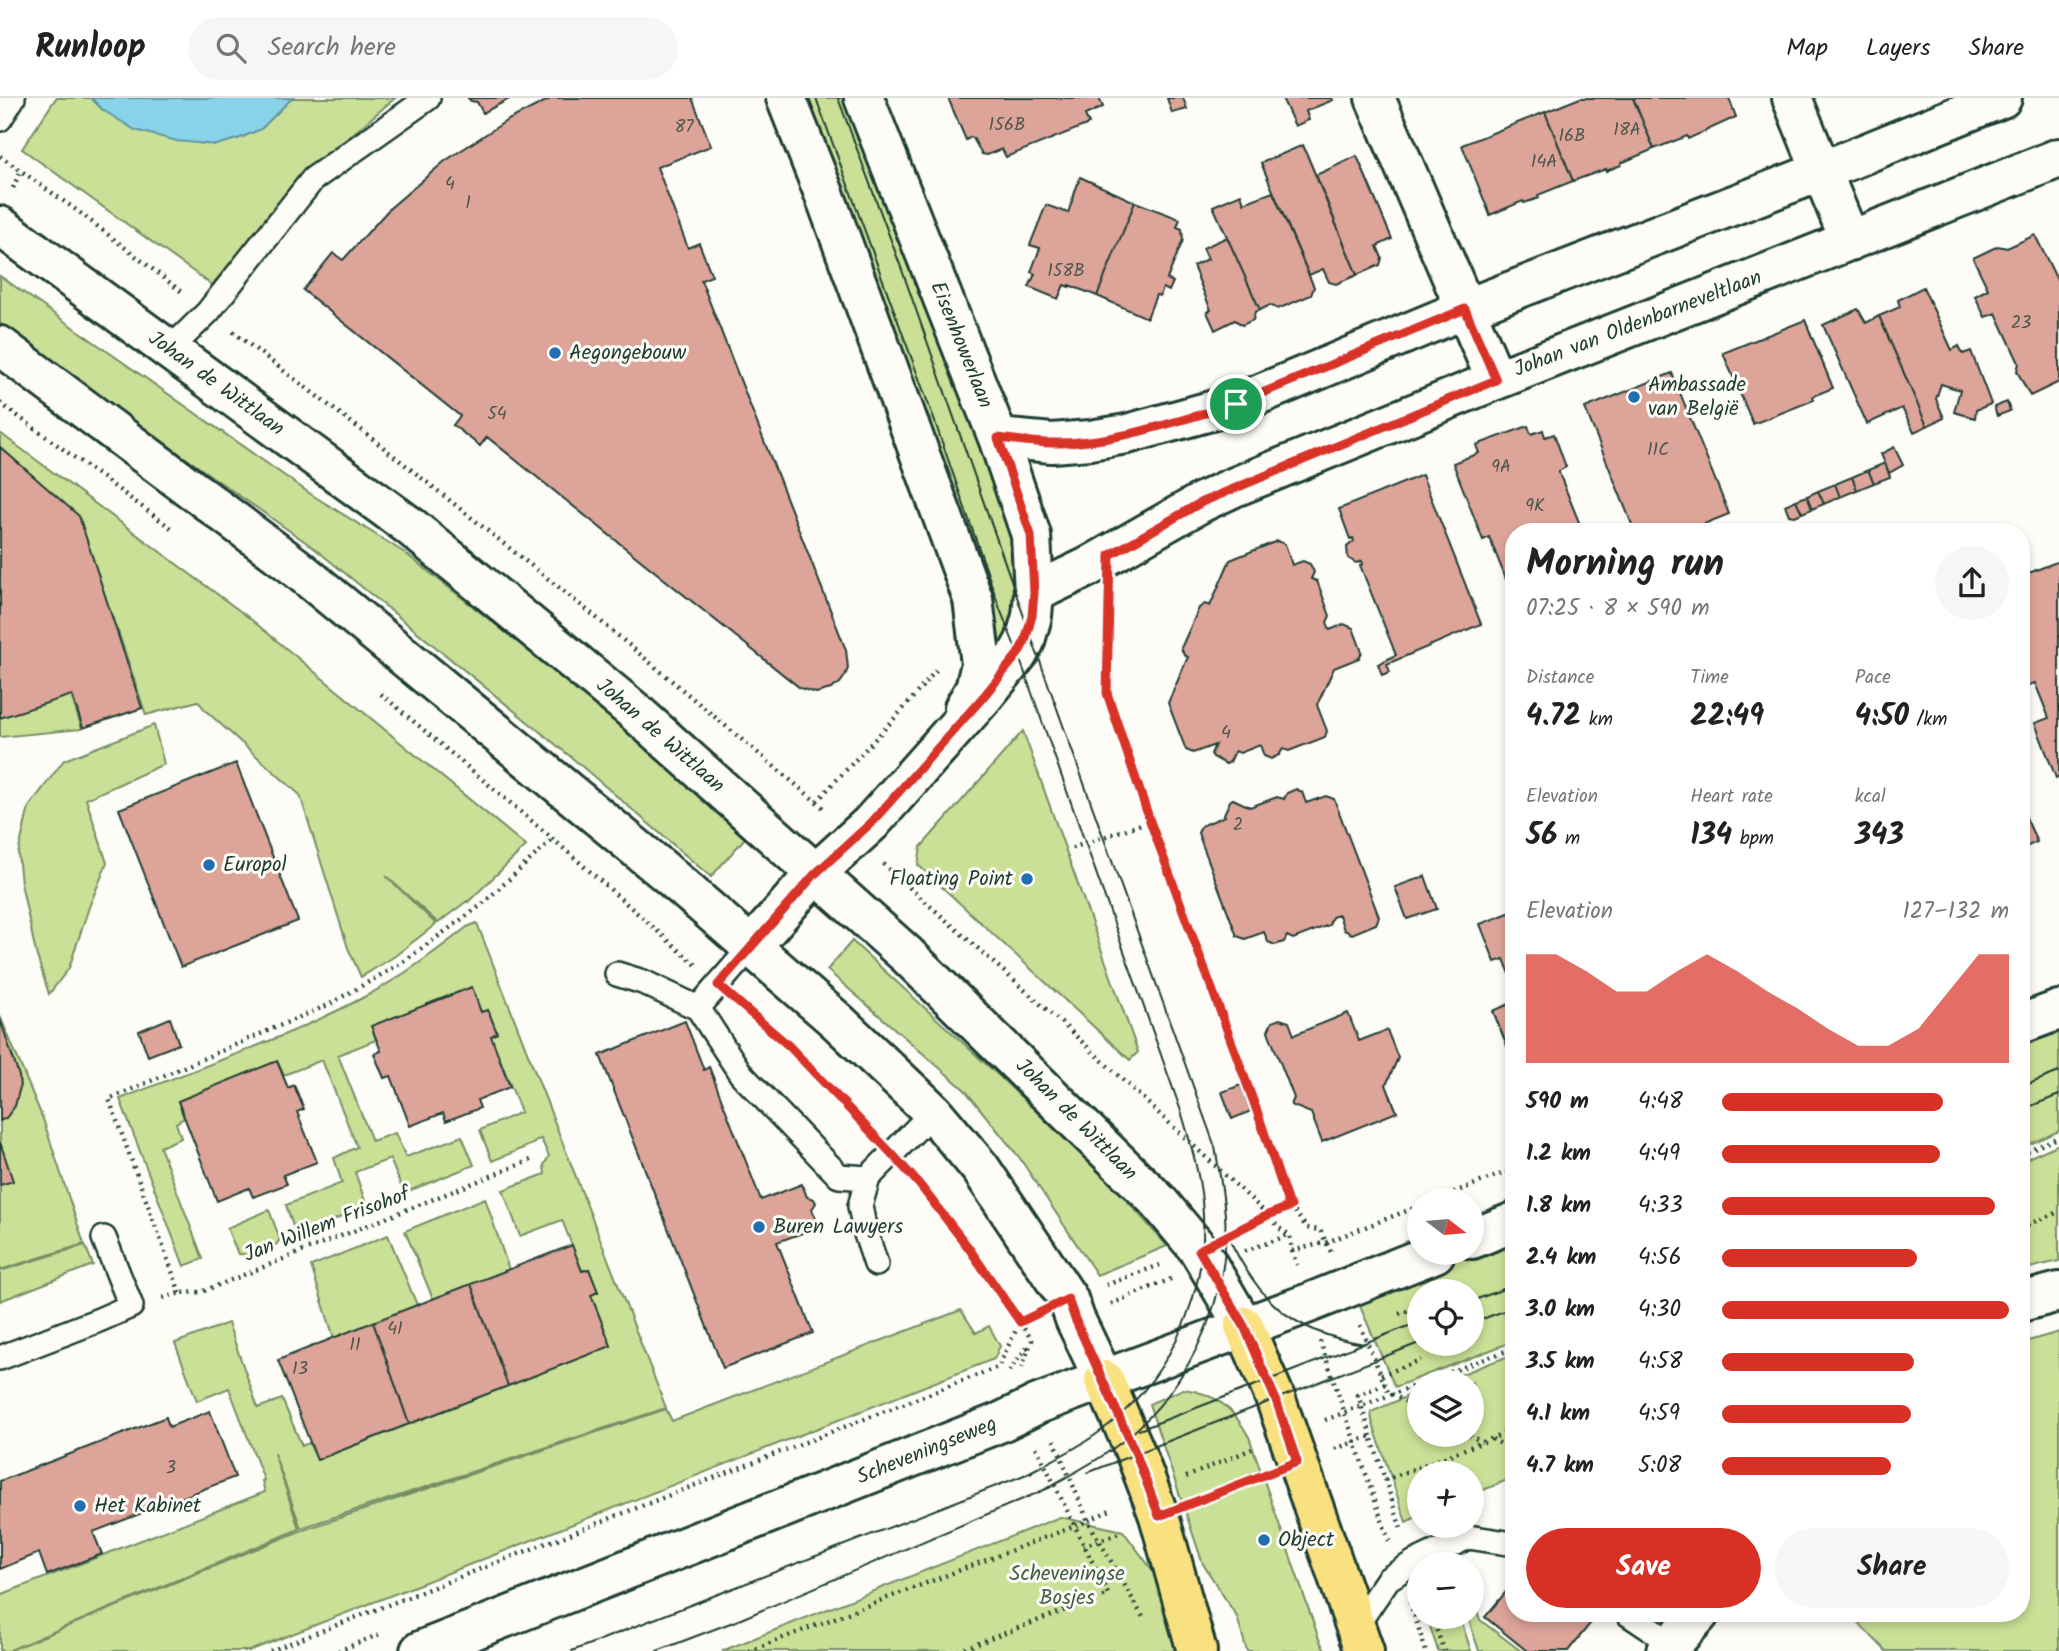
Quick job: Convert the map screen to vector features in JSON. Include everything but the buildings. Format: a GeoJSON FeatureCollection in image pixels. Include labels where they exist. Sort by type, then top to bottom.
{"type":"FeatureCollection","features":[{"type":"Feature","properties":{"kind":"main road"},"geometry":{"type":"LineString","coordinates":[[1244,1326],[1292,1448],[1360,1639]]}},
{"type":"Feature","properties":{"kind":"main road"},"geometry":{"type":"LineString","coordinates":[[1104,1380],[1154,1504],[1197,1651]]}},
{"type":"Feature","properties":{"kind":"street","name":"Eisenhowerlaan"},"geometry":{"type":"LineString","coordinates":[[786,98],[825,195],[973,600],[981,664],[975,689],[948,737]]}},
{"type":"Feature","properties":{"kind":"street","name":"Eisenhowerlaan"},"geometry":{"type":"LineString","coordinates":[[751,947],[815,874],[855,839],[948,737],[1018,654],[1032,616],[1034,593],[1031,535],[998,438],[864,98]]}},
{"type":"Feature","properties":{"kind":"street"},"geometry":{"type":"LineString","coordinates":[[1375,98],[1496,380]]}},
{"type":"Feature","properties":{"kind":"street"},"geometry":{"type":"LineString","coordinates":[[1792,98],[1850,241]]}},
{"type":"Feature","properties":{"kind":"street"},"geometry":{"type":"LineString","coordinates":[[998,438],[1052,443],[1090,440],[1127,434],[1236,404],[1465,309],[1822,171],[2002,98]]}},
{"type":"Feature","properties":{"kind":"street","name":"Johan van Oldenbarneveltlaan"},"geometry":{"type":"LineString","coordinates":[[1034,593],[1072,576],[1202,502],[1496,380],[2059,158]]}},
{"type":"Feature","properties":{"kind":"street","name":"Johan de Wittlaan"},"geometry":{"type":"LineString","coordinates":[[0,226],[411,527],[633,710],[907,955],[1158,1201],[1199,1250],[1244,1326]]}},
{"type":"Feature","properties":{"kind":"street"},"geometry":{"type":"LineString","coordinates":[[0,346],[293,565],[664,871],[837,1021],[933,1112],[981,1169],[1068,1299],[1104,1380]]}},
{"type":"Feature","properties":{"kind":"street"},"geometry":{"type":"LineString","coordinates":[[2030,1021],[2059,1010]]}},
{"type":"Feature","properties":{"kind":"street"},"geometry":{"type":"LineString","coordinates":[[1484,1234],[1505,1226]]}},
{"type":"Feature","properties":{"kind":"street","name":"Scheveningseweg"},"geometry":{"type":"LineString","coordinates":[[420,1651],[1020,1414],[1038,1404],[1407,1264]]}},
{"type":"Feature","properties":{"kind":"street"},"geometry":{"type":"LineString","coordinates":[[2030,1299],[2059,1292]]}},
{"type":"Feature","properties":{"kind":"street"},"geometry":{"type":"LineString","coordinates":[[1670,1647],[1692,1622]]}},
{"type":"Feature","properties":{"kind":"lane"},"geometry":{"type":"LineString","coordinates":[[0,119],[13,98]]}},
{"type":"Feature","properties":{"kind":"lane"},"geometry":{"type":"LineString","coordinates":[[169,350],[208,312],[313,179],[428,98]]}},
{"type":"Feature","properties":{"kind":"lane"},"geometry":{"type":"LineString","coordinates":[[698,1008],[751,947]]}},
{"type":"Feature","properties":{"kind":"lane"},"geometry":{"type":"LineString","coordinates":[[617,974],[643,982],[698,1008],[741,1074],[839,1176],[868,1178]]}},
{"type":"Feature","properties":{"kind":"lane"},"geometry":{"type":"LineString","coordinates":[[876,1264],[860,1206],[868,1178],[933,1112]]}},
{"type":"Feature","properties":{"kind":"lane"},"geometry":{"type":"LineString","coordinates":[[0,1358],[131,1306],[104,1238]]}},
{"type":"Feature","properties":{"kind":"lane"},"geometry":{"type":"LineString","coordinates":[[1360,1639],[1388,1579],[1399,1571],[1468,1537],[1505,1543]]}},
{"type":"Feature","properties":{"kind":"lane"},"geometry":{"type":"LineString","coordinates":[[1638,1622],[1670,1647]]}},
{"type":"Feature","properties":{"kind":"path"},"geometry":{"type":"LineString","coordinates":[[0,156],[21,170]]}},
{"type":"Feature","properties":{"kind":"path"},"geometry":{"type":"LineString","coordinates":[[0,403],[175,531]]}},
{"type":"Feature","properties":{"kind":"path"},"geometry":{"type":"LineString","coordinates":[[1110,555],[1107,693],[1150,821],[1257,1111],[1288,1203],[1307,1228],[1320,1230],[1327,1242]]}},
{"type":"Feature","properties":{"kind":"path"},"geometry":{"type":"LineString","coordinates":[[943,662],[817,801],[855,839],[1065,1026],[1268,1215]]}},
{"type":"Feature","properties":{"kind":"path"},"geometry":{"type":"LineString","coordinates":[[377,690],[553,839],[789,1046],[919,1184],[968,1247],[1020,1322]]}},
{"type":"Feature","properties":{"kind":"path"},"geometry":{"type":"LineString","coordinates":[[1072,848],[1150,821]]}},
{"type":"Feature","properties":{"kind":"path"},"geometry":{"type":"LineString","coordinates":[[180,1293],[108,1098],[328,1005],[400,964],[480,906],[553,839]]}},
{"type":"Feature","properties":{"kind":"path"},"geometry":{"type":"LineString","coordinates":[[2030,1150],[2059,1137]]}},
{"type":"Feature","properties":{"kind":"path","name":"Jan Willem Frisohof"},"geometry":{"type":"LineString","coordinates":[[131,1306],[180,1293],[201,1292],[531,1160]]}},
{"type":"Feature","properties":{"kind":"path"},"geometry":{"type":"LineString","coordinates":[[1465,1188],[1505,1172]]}},
{"type":"Feature","properties":{"kind":"path"},"geometry":{"type":"LineString","coordinates":[[270,1651],[998,1367],[1020,1322],[1068,1299],[1199,1250],[1291,1206]]}},
{"type":"Feature","properties":{"kind":"path"},"geometry":{"type":"LineString","coordinates":[[1292,1251],[1327,1242],[1407,1211]]}},
{"type":"Feature","properties":{"kind":"path"},"geometry":{"type":"LineString","coordinates":[[2030,1223],[2059,1212]]}},
{"type":"Feature","properties":{"kind":"path"},"geometry":{"type":"LineString","coordinates":[[1456,1370],[1505,1351]]}},
{"type":"Feature","properties":{"kind":"path"},"geometry":{"type":"LineString","coordinates":[[1381,1375],[1421,1360]]}},
{"type":"Feature","properties":{"kind":"path"},"geometry":{"type":"LineString","coordinates":[[958,1651],[1108,1594],[998,1367]]}},
{"type":"Feature","properties":{"kind":"path"},"geometry":{"type":"LineString","coordinates":[[1407,1402],[1388,1392],[1385,1384],[1358,1395],[1385,1480],[1469,1447]]}},
{"type":"Feature","properties":{"kind":"path"},"geometry":{"type":"LineString","coordinates":[[749,1651],[1073,1525],[1154,1504],[1292,1448],[1346,1412],[1407,1388]]}},
{"type":"Feature","properties":{"kind":"path"},"geometry":{"type":"LineString","coordinates":[[1346,1412],[1426,1651]]}},
{"type":"Feature","properties":{"kind":"path"},"geometry":{"type":"LineString","coordinates":[[1484,1441],[1505,1433]]}},
{"type":"Feature","properties":{"kind":"path"},"geometry":{"type":"LineString","coordinates":[[1083,1546],[1099,1542],[1154,1504],[1292,1448],[1356,1442],[1371,1436]]}},
{"type":"Feature","properties":{"kind":"path"},"geometry":{"type":"LineString","coordinates":[[1492,1438],[1505,1446]]}},
{"type":"Feature","properties":{"kind":"path"},"geometry":{"type":"LineString","coordinates":[[1099,1542],[1147,1625]]}},
{"type":"Feature","properties":{"kind":"path"},"geometry":{"type":"LineString","coordinates":[[1436,1629],[1444,1651]]}},
{"type":"Feature","properties":{"kind":"green space"},"geometry":{"type":"Polygon","coordinates":[[[56,98],[91,98],[103,110],[215,145],[261,129],[292,98],[395,98],[308,172],[212,285],[22,149],[56,98]]]}},
{"type":"Feature","properties":{"kind":"green space"},"geometry":{"type":"Polygon","coordinates":[[[804,98],[860,98],[1015,525],[1022,572],[1003,656],[970,568],[804,98]]]}},
{"type":"Feature","properties":{"kind":"green space"},"geometry":{"type":"Polygon","coordinates":[[[0,276],[312,495],[405,553],[607,712],[745,838],[711,877],[571,757],[314,548],[140,426],[0,323],[0,276]]]}},
{"type":"Feature","properties":{"kind":"green space"},"geometry":{"type":"Polygon","coordinates":[[[0,433],[248,617],[526,846],[468,902],[438,923],[386,876],[436,924],[395,956],[361,977],[348,948],[300,795],[198,701],[146,715],[118,631],[57,653],[82,729],[0,737],[0,433]]]}},
{"type":"Feature","properties":{"kind":"green space"},"geometry":{"type":"Polygon","coordinates":[[[154,725],[164,764],[86,799],[107,863],[69,968],[49,994],[36,953],[21,883],[18,854],[29,807],[64,760],[154,725]]]}},
{"type":"Feature","properties":{"kind":"green space"},"geometry":{"type":"Polygon","coordinates":[[[1023,731],[1138,1052],[1130,1060],[918,865],[921,847],[1023,731]]]}},
{"type":"Feature","properties":{"kind":"green space"},"geometry":{"type":"Polygon","coordinates":[[[477,923],[666,1408],[301,1528],[274,1453],[299,1529],[10,1650],[300,1531],[666,1409],[672,1421],[961,1310],[976,1333],[989,1326],[1000,1346],[994,1359],[249,1651],[0,1651],[0,1595],[265,1492],[264,1480],[229,1388],[197,1401],[175,1343],[228,1323],[258,1408],[282,1399],[302,1446],[309,1443],[317,1460],[611,1346],[591,1295],[598,1292],[589,1269],[582,1271],[562,1220],[520,1236],[503,1190],[545,1174],[544,1165],[549,1156],[541,1139],[492,1161],[480,1130],[521,1112],[491,1036],[497,1033],[488,1010],[481,1012],[471,987],[372,1026],[376,1040],[338,1055],[372,1141],[395,1133],[406,1157],[462,1136],[474,1165],[404,1193],[390,1159],[355,1172],[367,1207],[296,1235],[286,1205],[342,1183],[334,1158],[357,1147],[322,1060],[284,1075],[277,1061],[178,1101],[184,1118],[176,1123],[181,1138],[160,1147],[203,1259],[184,1266],[120,1099],[276,1038],[336,1011],[392,981],[467,927],[477,923]]]}},
{"type":"Feature","properties":{"kind":"green space"},"geometry":{"type":"Polygon","coordinates":[[[852,941],[1116,1188],[1167,1246],[1097,1275],[1019,1157],[965,1090],[827,970],[852,941]]]}},
{"type":"Feature","properties":{"kind":"green space"},"geometry":{"type":"Polygon","coordinates":[[[2059,1015],[2059,1131],[2030,1144],[2030,1026],[2059,1015]]]}},
{"type":"Feature","properties":{"kind":"green space"},"geometry":{"type":"Polygon","coordinates":[[[0,1016],[43,1119],[84,1244],[0,1270],[0,1016]]]}},
{"type":"Feature","properties":{"kind":"green space"},"geometry":{"type":"Polygon","coordinates":[[[2059,1144],[2059,1261],[2030,1268],[2030,1157],[2059,1144]]]}},
{"type":"Feature","properties":{"kind":"green space"},"geometry":{"type":"Polygon","coordinates":[[[485,1198],[509,1270],[433,1299],[405,1231],[485,1198]]]}},
{"type":"Feature","properties":{"kind":"green space"},"geometry":{"type":"Polygon","coordinates":[[[269,1210],[280,1239],[276,1245],[264,1244],[263,1248],[250,1255],[238,1254],[227,1228],[269,1210]]]}},
{"type":"Feature","properties":{"kind":"green space"},"geometry":{"type":"Polygon","coordinates":[[[1505,1232],[1505,1344],[1484,1353],[1484,1279],[1407,1279],[1407,1356],[1475,1356],[1439,1370],[1407,1370],[1407,1382],[1395,1387],[1353,1290],[1416,1265],[1484,1265],[1484,1245],[1505,1232]]]}},
{"type":"Feature","properties":{"kind":"green space"},"geometry":{"type":"Polygon","coordinates":[[[388,1235],[417,1305],[334,1338],[311,1266],[388,1235]]]}},
{"type":"Feature","properties":{"kind":"green space"},"geometry":{"type":"Polygon","coordinates":[[[85,1245],[93,1265],[0,1301],[0,1271],[85,1245]]]}},
{"type":"Feature","properties":{"kind":"green space"},"geometry":{"type":"Polygon","coordinates":[[[2059,1332],[2059,1651],[1886,1651],[1858,1622],[2030,1622],[2030,1340],[2059,1332]]]}},
{"type":"Feature","properties":{"kind":"green space"},"geometry":{"type":"Polygon","coordinates":[[[1505,1357],[1505,1481],[1484,1490],[1484,1461],[1407,1461],[1406,1522],[1371,1412],[1407,1396],[1407,1447],[1484,1447],[1484,1370],[1472,1370],[1505,1357]]]}},
{"type":"Feature","properties":{"kind":"green space"},"geometry":{"type":"Polygon","coordinates":[[[1183,1389],[1205,1394],[1223,1404],[1237,1418],[1249,1437],[1325,1651],[1247,1651],[1237,1617],[1203,1564],[1149,1404],[1183,1389]]]}},
{"type":"Feature","properties":{"kind":"green space","name":"Scheveningse Bosjes"},"geometry":{"type":"Polygon","coordinates":[[[1060,1517],[1123,1531],[1162,1583],[1175,1651],[722,1651],[1060,1517]]]}},
{"type":"Feature","properties":{"kind":"green space"},"geometry":{"type":"Polygon","coordinates":[[[1484,1623],[1521,1651],[1479,1651],[1472,1629],[1484,1629],[1484,1623]]]}},
{"type":"Feature","properties":{"kind":"green space"},"geometry":{"type":"Polygon","coordinates":[[[1431,1629],[1464,1629],[1471,1651],[1438,1651],[1431,1629]]]}},
{"type":"Feature","properties":{"kind":"water"},"geometry":{"type":"Polygon","coordinates":[[[91,98],[292,98],[261,129],[216,145],[177,141],[135,130],[103,110],[91,98]]]}},
{"type":"Feature","properties":{"kind":"tram line"},"geometry":{"type":"LineString","coordinates":[[816,98],[935,422],[1181,1111],[1201,1189],[1202,1247],[1198,1278],[1178,1338],[1162,1365],[1144,1391],[1098,1433],[1024,1475]]}},
{"type":"Feature","properties":{"kind":"tram line"},"geometry":{"type":"LineString","coordinates":[[838,98],[1215,1147],[1222,1189],[1225,1249],[1220,1283],[1211,1315],[1180,1377],[1137,1429],[1103,1456],[1042,1491]]}},
{"type":"Feature","properties":{"kind":"tram line"},"geometry":{"type":"LineString","coordinates":[[2030,1083],[2059,1072]]}},
{"type":"Feature","properties":{"kind":"tram line"},"geometry":{"type":"LineString","coordinates":[[2030,1106],[2059,1095]]}},
{"type":"Feature","properties":{"kind":"tram line"},"geometry":{"type":"LineString","coordinates":[[1227,1234],[1251,1277],[1279,1309],[1316,1331],[1364,1344]]}},
{"type":"Feature","properties":{"kind":"tram line"},"geometry":{"type":"LineString","coordinates":[[1484,1296],[1505,1288]]}},
{"type":"Feature","properties":{"kind":"tram line"},"geometry":{"type":"LineString","coordinates":[[1484,1318],[1505,1310]]}},
{"type":"Feature","properties":{"kind":"tram line"},"geometry":{"type":"LineString","coordinates":[[1139,1430],[1407,1327]]}},
{"type":"Feature","properties":{"kind":"tram line"},"geometry":{"type":"LineString","coordinates":[[1087,1473],[1407,1348]]}},
{"type":"Feature","properties":{"kind":"tram line"},"geometry":{"type":"LineString","coordinates":[[572,1651],[1032,1472]]}},
{"type":"Feature","properties":{"kind":"tram line"},"geometry":{"type":"LineString","coordinates":[[657,1651],[741,1619],[1051,1487]]}},
{"type":"Feature","properties":{"kind":"place","name":"Aegongebouw"},"geometry":{"type":"Point","coordinates":[555,353]}},
{"type":"Feature","properties":{"kind":"place","name":"Ambassade van België"},"geometry":{"type":"Point","coordinates":[1634,397]}},
{"type":"Feature","properties":{"kind":"place","name":"Europol"},"geometry":{"type":"Point","coordinates":[209,865]}},
{"type":"Feature","properties":{"kind":"place","name":"Floating Point"},"geometry":{"type":"Point","coordinates":[1027,879]}},
{"type":"Feature","properties":{"kind":"place","name":"Buren Lawyers"},"geometry":{"type":"Point","coordinates":[759,1227]}},
{"type":"Feature","properties":{"kind":"place","name":"Het Kabinet"},"geometry":{"type":"Point","coordinates":[80,1506]}},
{"type":"Feature","properties":{"kind":"place","name":"Object"},"geometry":{"type":"Point","coordinates":[1264,1540]}},
{"type":"Feature","properties":{"kind":"route"},"geometry":{"type":"LineString","coordinates":[[1465,309],[1496,380],[1232,488],[1202,502],[1110,555],[1107,693],[1150,821],[1291,1206],[1199,1250],[1244,1326],[1276,1400],[1297,1462],[1159,1516],[1136,1454],[1068,1299],[1020,1322],[968,1247],[919,1184],[863,1121],[789,1046],[718,985],[815,874],[871,823],[984,696],[1018,654],[1025,641],[1032,616],[1034,593],[1031,535],[998,438],[1052,443],[1090,440],[1127,434],[1236,404],[1465,309]]}}]}
